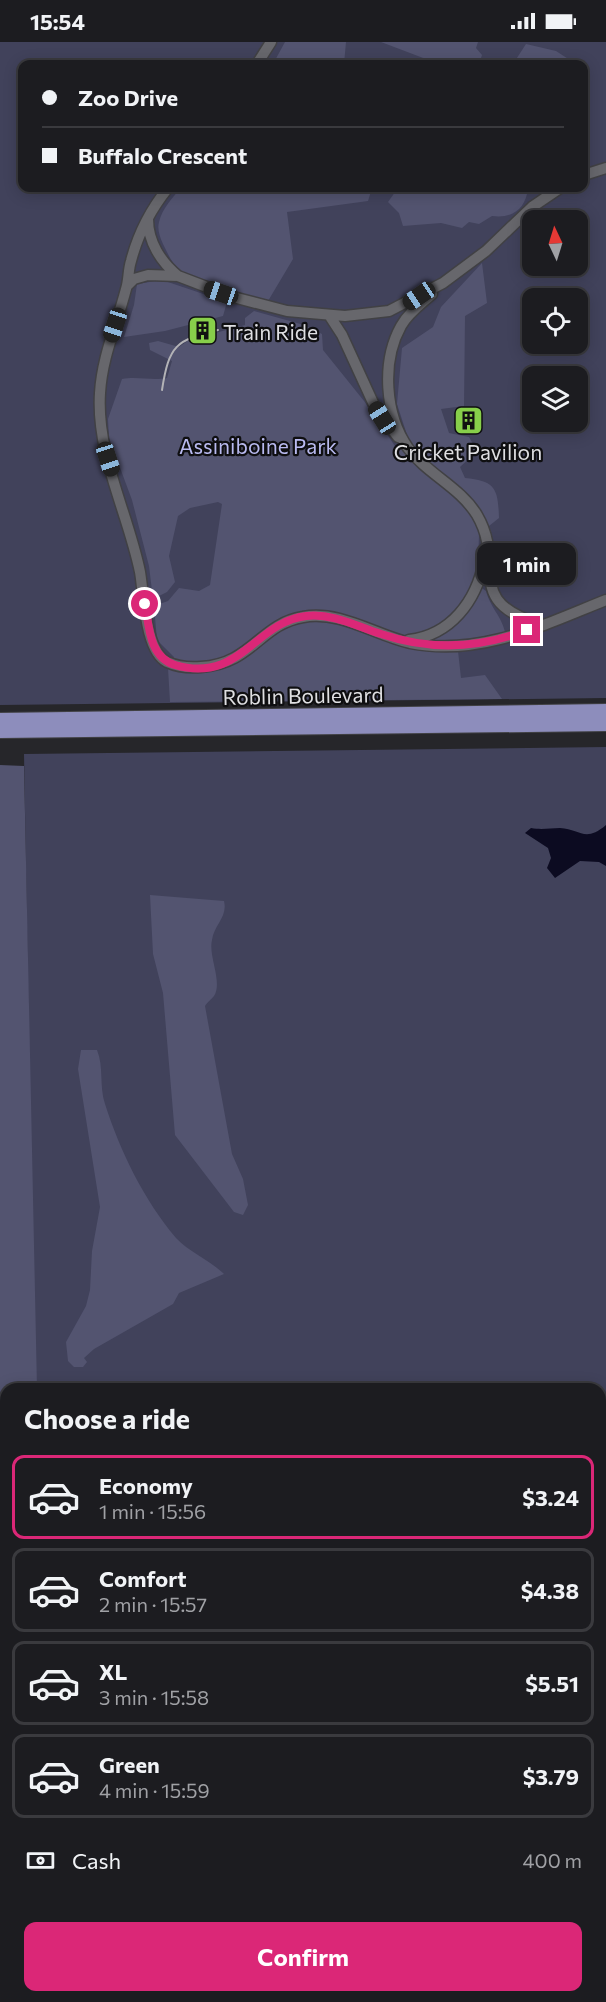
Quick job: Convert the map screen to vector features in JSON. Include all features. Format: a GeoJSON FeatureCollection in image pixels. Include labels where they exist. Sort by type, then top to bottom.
{"type":"FeatureCollection","features":[{"type":"Feature","properties":{"kind":"main road","name":"Roblin Boulevard"},"geometry":{"type":"LineString","coordinates":[[0,720],[606,711]]}},
{"type":"Feature","properties":{"kind":"main road","name":"Roblin Boulevard"},"geometry":{"type":"LineString","coordinates":[[0,731],[606,724]]}},
{"type":"Feature","properties":{"kind":"street"},"geometry":{"type":"LineString","coordinates":[[260,60],[271,42]]}},
{"type":"Feature","properties":{"kind":"street"},"geometry":{"type":"LineString","coordinates":[[588,175],[606,168]]}},
{"type":"Feature","properties":{"kind":"street"},"geometry":{"type":"LineString","coordinates":[[165,192],[148,218],[130,262],[128,285],[105,357],[100,414],[108,459],[130,526],[152,641],[157,653],[168,663],[185,667],[221,665],[241,656],[282,624],[313,615],[333,617],[403,640],[435,646],[474,646],[503,640],[606,600]]}},
{"type":"Feature","properties":{"kind":"street"},"geometry":{"type":"LineString","coordinates":[[408,448],[398,427],[390,397],[390,353],[406,318],[443,283],[486,251],[532,207],[554,192]]}},
{"type":"Feature","properties":{"kind":"street"},"geometry":{"type":"LineString","coordinates":[[148,218],[156,249],[167,266],[178,276]]}},
{"type":"Feature","properties":{"kind":"street"},"geometry":{"type":"LineString","coordinates":[[128,285],[134,279],[148,274],[178,276],[221,293],[270,308],[329,315],[361,316],[388,311],[443,283]]}},
{"type":"Feature","properties":{"kind":"street"},"geometry":{"type":"LineString","coordinates":[[329,315],[342,335],[375,406],[408,448],[470,506],[485,535],[490,581],[501,605],[518,618],[542,625]]}},
{"type":"Feature","properties":{"kind":"street"},"geometry":{"type":"LineString","coordinates":[[403,640],[431,635],[460,614],[475,591],[487,556]]}},
{"type":"Feature","properties":{"kind":"green space","name":"Assiniboine Park"},"geometry":{"type":"Polygon","coordinates":[[[0,42],[606,42],[606,698],[0,705],[0,42]]]}},
{"type":"Feature","properties":{"kind":"green space"},"geometry":{"type":"Polygon","coordinates":[[[285,42],[346,42],[344,60],[275,60],[285,42]]]}},
{"type":"Feature","properties":{"kind":"green space"},"geometry":{"type":"Polygon","coordinates":[[[381,42],[478,42],[476,48],[482,55],[480,60],[428,60],[381,42]]]}},
{"type":"Feature","properties":{"kind":"green space"},"geometry":{"type":"Polygon","coordinates":[[[526,44],[556,51],[570,60],[516,60],[526,44]]]}},
{"type":"Feature","properties":{"kind":"green space"},"geometry":{"type":"Polygon","coordinates":[[[178,192],[371,192],[368,201],[287,212],[293,259],[268,301],[199,281],[175,265],[162,241],[158,225],[160,217],[178,192]]]}},
{"type":"Feature","properties":{"kind":"green space"},"geometry":{"type":"Polygon","coordinates":[[[395,192],[527,192],[521,206],[512,214],[492,216],[479,224],[469,222],[462,228],[441,223],[403,226],[399,213],[388,202],[395,192]]]}},
{"type":"Feature","properties":{"kind":"green space"},"geometry":{"type":"Polygon","coordinates":[[[482,263],[487,303],[465,316],[464,406],[441,409],[449,433],[469,437],[477,451],[460,467],[465,478],[489,484],[498,500],[499,518],[479,534],[478,566],[473,582],[486,591],[505,632],[457,642],[461,678],[485,675],[502,699],[170,702],[168,668],[174,657],[157,640],[154,606],[168,601],[179,588],[199,591],[210,585],[222,504],[218,502],[190,508],[178,516],[169,556],[175,582],[167,592],[153,599],[149,566],[132,500],[109,438],[108,419],[122,379],[167,378],[172,361],[150,350],[149,343],[158,341],[179,347],[189,340],[245,325],[245,318],[254,311],[304,325],[322,334],[323,350],[364,401],[397,449],[408,438],[397,404],[402,348],[433,327],[441,307],[482,263]]]}},
{"type":"Feature","properties":{"kind":"green space"},"geometry":{"type":"Polygon","coordinates":[[[162,280],[227,302],[223,316],[165,331],[124,337],[134,305],[137,284],[162,280]]]}},
{"type":"Feature","properties":{"kind":"green space"},"geometry":{"type":"Polygon","coordinates":[[[606,747],[606,1383],[35,1383],[24,754],[606,747]]]}},
{"type":"Feature","properties":{"kind":"green space"},"geometry":{"type":"Polygon","coordinates":[[[0,765],[24,766],[37,1383],[0,1383],[0,765]]]}},
{"type":"Feature","properties":{"kind":"green space"},"geometry":{"type":"Polygon","coordinates":[[[150,895],[224,901],[224,912],[213,935],[211,946],[216,990],[205,1006],[232,1154],[243,1179],[248,1205],[243,1215],[234,1212],[175,1135],[163,993],[153,954],[150,895]]]}},
{"type":"Feature","properties":{"kind":"green space"},"geometry":{"type":"Polygon","coordinates":[[[81,1050],[97,1050],[103,1097],[111,1122],[143,1191],[176,1238],[224,1274],[179,1293],[173,1304],[94,1349],[84,1358],[87,1362],[83,1367],[74,1367],[68,1361],[66,1342],[86,1306],[100,1207],[78,1069],[81,1050]]]}},
{"type":"Feature","properties":{"kind":"shaded area"},"geometry":{"type":"Polygon","coordinates":[[[606,825],[606,866],[599,862],[580,861],[555,878],[547,868],[551,858],[548,848],[525,833],[531,828],[560,828],[587,834],[606,825]]]}},
{"type":"Feature","properties":{"kind":"railway"},"geometry":{"type":"LineString","coordinates":[[162,390],[168,363],[177,347],[193,337],[218,330]]}},
{"type":"Feature","properties":{"kind":"place","name":"Train Ride"},"geometry":{"type":"Point","coordinates":[202,331]}},
{"type":"Feature","properties":{"kind":"place","name":"Cricket Pavilion"},"geometry":{"type":"Point","coordinates":[468,420]}},
{"type":"Feature","properties":{"kind":"route"},"geometry":{"type":"LineString","coordinates":[[145,604],[152,641],[157,653],[168,663],[193,668],[229,662],[241,656],[282,624],[313,615],[333,617],[408,642],[435,646],[482,645],[503,640],[527,630]]}}]}
